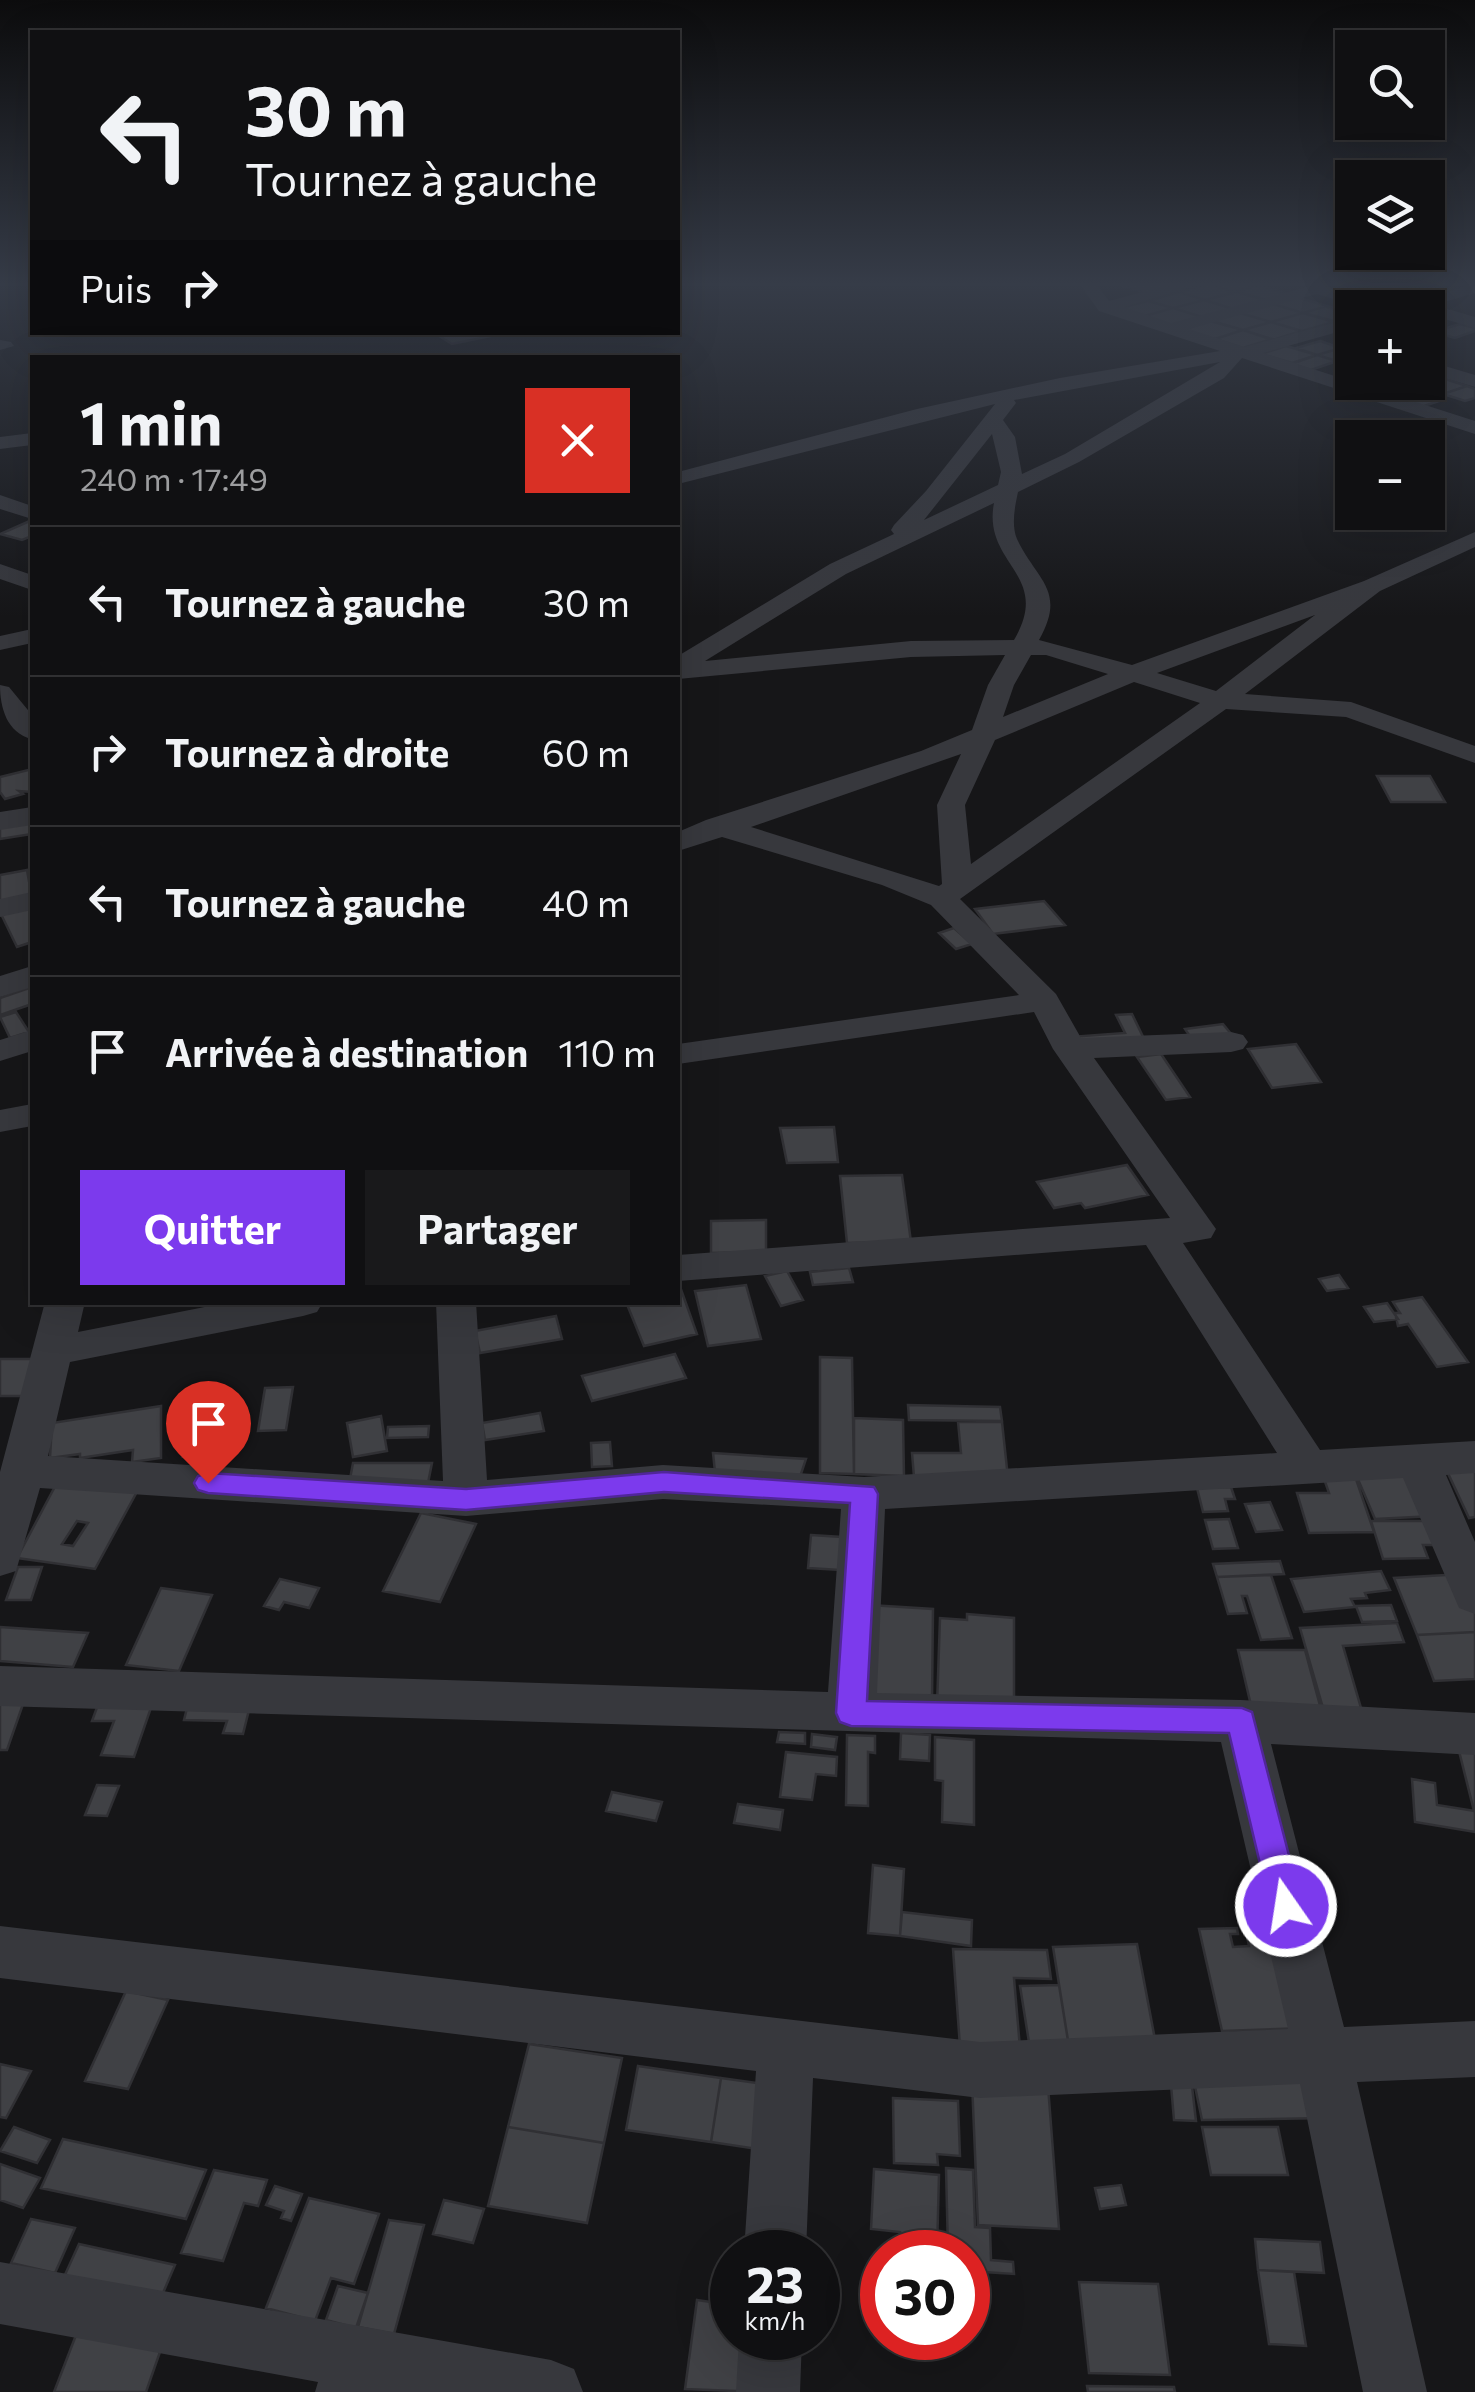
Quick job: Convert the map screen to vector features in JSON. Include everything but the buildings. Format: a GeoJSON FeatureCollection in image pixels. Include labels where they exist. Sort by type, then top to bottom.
{"type":"FeatureCollection","features":[{"type":"Feature","properties":{"kind":"street"},"geometry":{"type":"LineString","coordinates":[[680,478],[1020,394]]}},
{"type":"Feature","properties":{"kind":"street"},"geometry":{"type":"LineString","coordinates":[[680,668],[838,568],[1010,490],[1186,394]]}},
{"type":"Feature","properties":{"kind":"street"},"geometry":{"type":"LineString","coordinates":[[1365,394],[1475,428]]}},
{"type":"Feature","properties":{"kind":"street"},"geometry":{"type":"LineString","coordinates":[[887,545],[934,496],[994,422],[1005,407],[1007,396]]}},
{"type":"Feature","properties":{"kind":"street"},"geometry":{"type":"LineString","coordinates":[[950,892],[950,805],[984,736],[1001,685],[1041,606],[1034,583],[1004,536],[1004,510],[1012,472],[1005,437],[994,422]]}},
{"type":"Feature","properties":{"kind":"street"},"geometry":{"type":"LineString","coordinates":[[0,443],[30,439]]}},
{"type":"Feature","properties":{"kind":"street"},"geometry":{"type":"LineString","coordinates":[[0,499],[30,485]]}},
{"type":"Feature","properties":{"kind":"street"},"geometry":{"type":"LineString","coordinates":[[0,499],[30,512]]}},
{"type":"Feature","properties":{"kind":"street"},"geometry":{"type":"LineString","coordinates":[[680,841],[896,770],[1136,672],[1372,586],[1475,540]]}},
{"type":"Feature","properties":{"kind":"street"},"geometry":{"type":"LineString","coordinates":[[0,571],[30,582]]}},
{"type":"Feature","properties":{"kind":"street"},"geometry":{"type":"LineString","coordinates":[[950,892],[1220,701],[1372,586]]}},
{"type":"Feature","properties":{"kind":"street"},"geometry":{"type":"LineString","coordinates":[[0,643],[30,636]]}},
{"type":"Feature","properties":{"kind":"street"},"geometry":{"type":"LineString","coordinates":[[680,669],[864,653],[1023,645],[1071,651],[1220,701],[1312,704],[1352,710],[1475,754]]}},
{"type":"Feature","properties":{"kind":"street"},"geometry":{"type":"LineString","coordinates":[[0,693],[22,724]]}},
{"type":"Feature","properties":{"kind":"street"},"geometry":{"type":"LineString","coordinates":[[0,821],[30,816]]}},
{"type":"Feature","properties":{"kind":"street"},"geometry":{"type":"LineString","coordinates":[[680,817],[950,892],[1044,1001],[1070,1049],[1197,1229],[680,1268]]}},
{"type":"Feature","properties":{"kind":"street"},"geometry":{"type":"LineString","coordinates":[[0,908],[30,901]]}},
{"type":"Feature","properties":{"kind":"street"},"geometry":{"type":"LineString","coordinates":[[680,1054],[1044,1001]]}},
{"type":"Feature","properties":{"kind":"street"},"geometry":{"type":"LineString","coordinates":[[0,1050],[30,1041]]}},
{"type":"Feature","properties":{"kind":"street"},"geometry":{"type":"LineString","coordinates":[[1070,1049],[1231,1042]]}},
{"type":"Feature","properties":{"kind":"street"},"geometry":{"type":"LineString","coordinates":[[0,1121],[30,1115]]}},
{"type":"Feature","properties":{"kind":"street"},"geometry":{"type":"LineString","coordinates":[[1156,1231],[1310,1468]]}},
{"type":"Feature","properties":{"kind":"street"},"geometry":{"type":"LineString","coordinates":[[0,1558],[17,1460],[55,1350],[64,1305]]}},
{"type":"Feature","properties":{"kind":"street"},"geometry":{"type":"LineString","coordinates":[[55,1350],[288,1305]]}},
{"type":"Feature","properties":{"kind":"street"},"geometry":{"type":"LineString","coordinates":[[456,1305],[466,1500]]}},
{"type":"Feature","properties":{"kind":"street"},"geometry":{"type":"LineString","coordinates":[[17,1460],[466,1500],[664,1482],[864,1494],[1475,1457]]}},
{"type":"Feature","properties":{"kind":"street"},"geometry":{"type":"LineString","coordinates":[[1418,1460],[1475,1595]]}},
{"type":"Feature","properties":{"kind":"street"},"geometry":{"type":"LineString","coordinates":[[851,1713],[864,1494]]}},
{"type":"Feature","properties":{"kind":"street"},"geometry":{"type":"LineString","coordinates":[[0,1686],[851,1713],[1242,1721],[1475,1734]]}},
{"type":"Feature","properties":{"kind":"street"},"geometry":{"type":"LineString","coordinates":[[1242,1721],[1322,2054],[1396,2392]]}},
{"type":"Feature","properties":{"kind":"street"},"geometry":{"type":"LineString","coordinates":[[0,1952],[980,2070],[1475,2049]]}},
{"type":"Feature","properties":{"kind":"street"},"geometry":{"type":"LineString","coordinates":[[777,2230],[786,2047]]}},
{"type":"Feature","properties":{"kind":"street"},"geometry":{"type":"LineString","coordinates":[[0,2292],[352,2374],[551,2392]]}},
{"type":"Feature","properties":{"kind":"street"},"geometry":{"type":"LineString","coordinates":[[768,2392],[770,2360]]}},
{"type":"Feature","properties":{"kind":"route"},"geometry":{"type":"LineString","coordinates":[[208,1483],[466,1500],[664,1482],[864,1494],[851,1713],[1242,1721],[1286,1906]]}}]}
